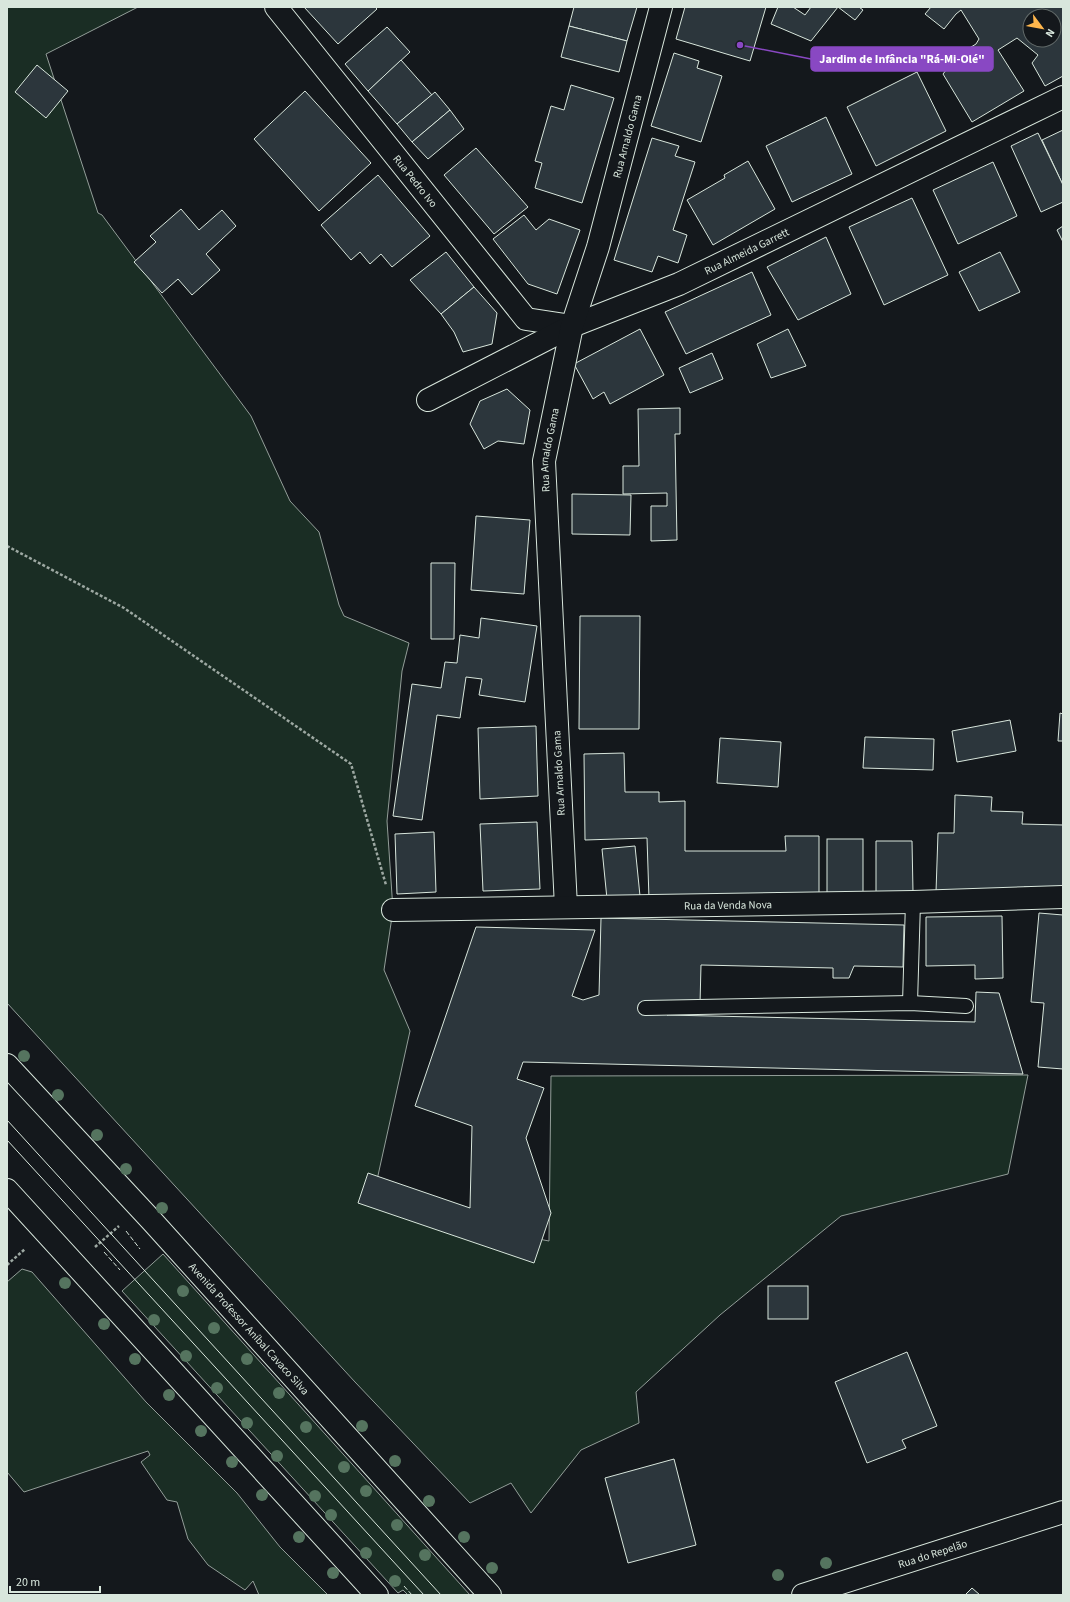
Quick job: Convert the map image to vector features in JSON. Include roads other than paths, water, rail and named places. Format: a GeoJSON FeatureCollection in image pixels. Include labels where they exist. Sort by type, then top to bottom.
{"type":"FeatureCollection","features":[{"type":"Feature","properties":{"kind":"street","name":"Rua Pedro Ivo"},"geometry":{"type":"LineString","coordinates":[[276,7],[526,319],[572,326]]}},
{"type":"Feature","properties":{"kind":"street","name":"Rua Arnaldo Gama"},"geometry":{"type":"LineString","coordinates":[[566,907],[544,461],[572,326],[598,247],[660,7]]}},
{"type":"Feature","properties":{"kind":"street","name":"Rua Almeida Garrett"},"geometry":{"type":"LineString","coordinates":[[428,400],[572,326],[679,284],[1063,97]]}},
{"type":"Feature","properties":{"kind":"street","name":"Rua da Venda Nova"},"geometry":{"type":"LineString","coordinates":[[393,910],[913,902],[1063,897]]}},
{"type":"Feature","properties":{"kind":"street","name":"Avenida Professor Aníbal Cavaco Silva"},"geometry":{"type":"LineString","coordinates":[[7,1065],[152,1221],[490,1595]]}},
{"type":"Feature","properties":{"kind":"street"},"geometry":{"type":"LineString","coordinates":[[7,1190],[378,1595]]}},
{"type":"Feature","properties":{"kind":"street","name":"Rua do Repelão"},"geometry":{"type":"LineString","coordinates":[[803,1595],[1063,1512]]}},
{"type":"Feature","properties":{"kind":"lane"},"geometry":{"type":"LineString","coordinates":[[910,1003],[913,902]]}},
{"type":"Feature","properties":{"kind":"lane"},"geometry":{"type":"LineString","coordinates":[[645,1008],[910,1003],[966,1006]]}},
{"type":"Feature","properties":{"kind":"tram line"},"geometry":{"type":"LineString","coordinates":[[7,1120],[441,1595]]}},
{"type":"Feature","properties":{"kind":"tram line"},"geometry":{"type":"LineString","coordinates":[[7,1140],[424,1595]]}},
{"type":"Feature","properties":{"kind":"place","name":"Jardim de Infância \"Rá-Mi-Olé\""},"geometry":{"type":"Point","coordinates":[740,45]}}]}
